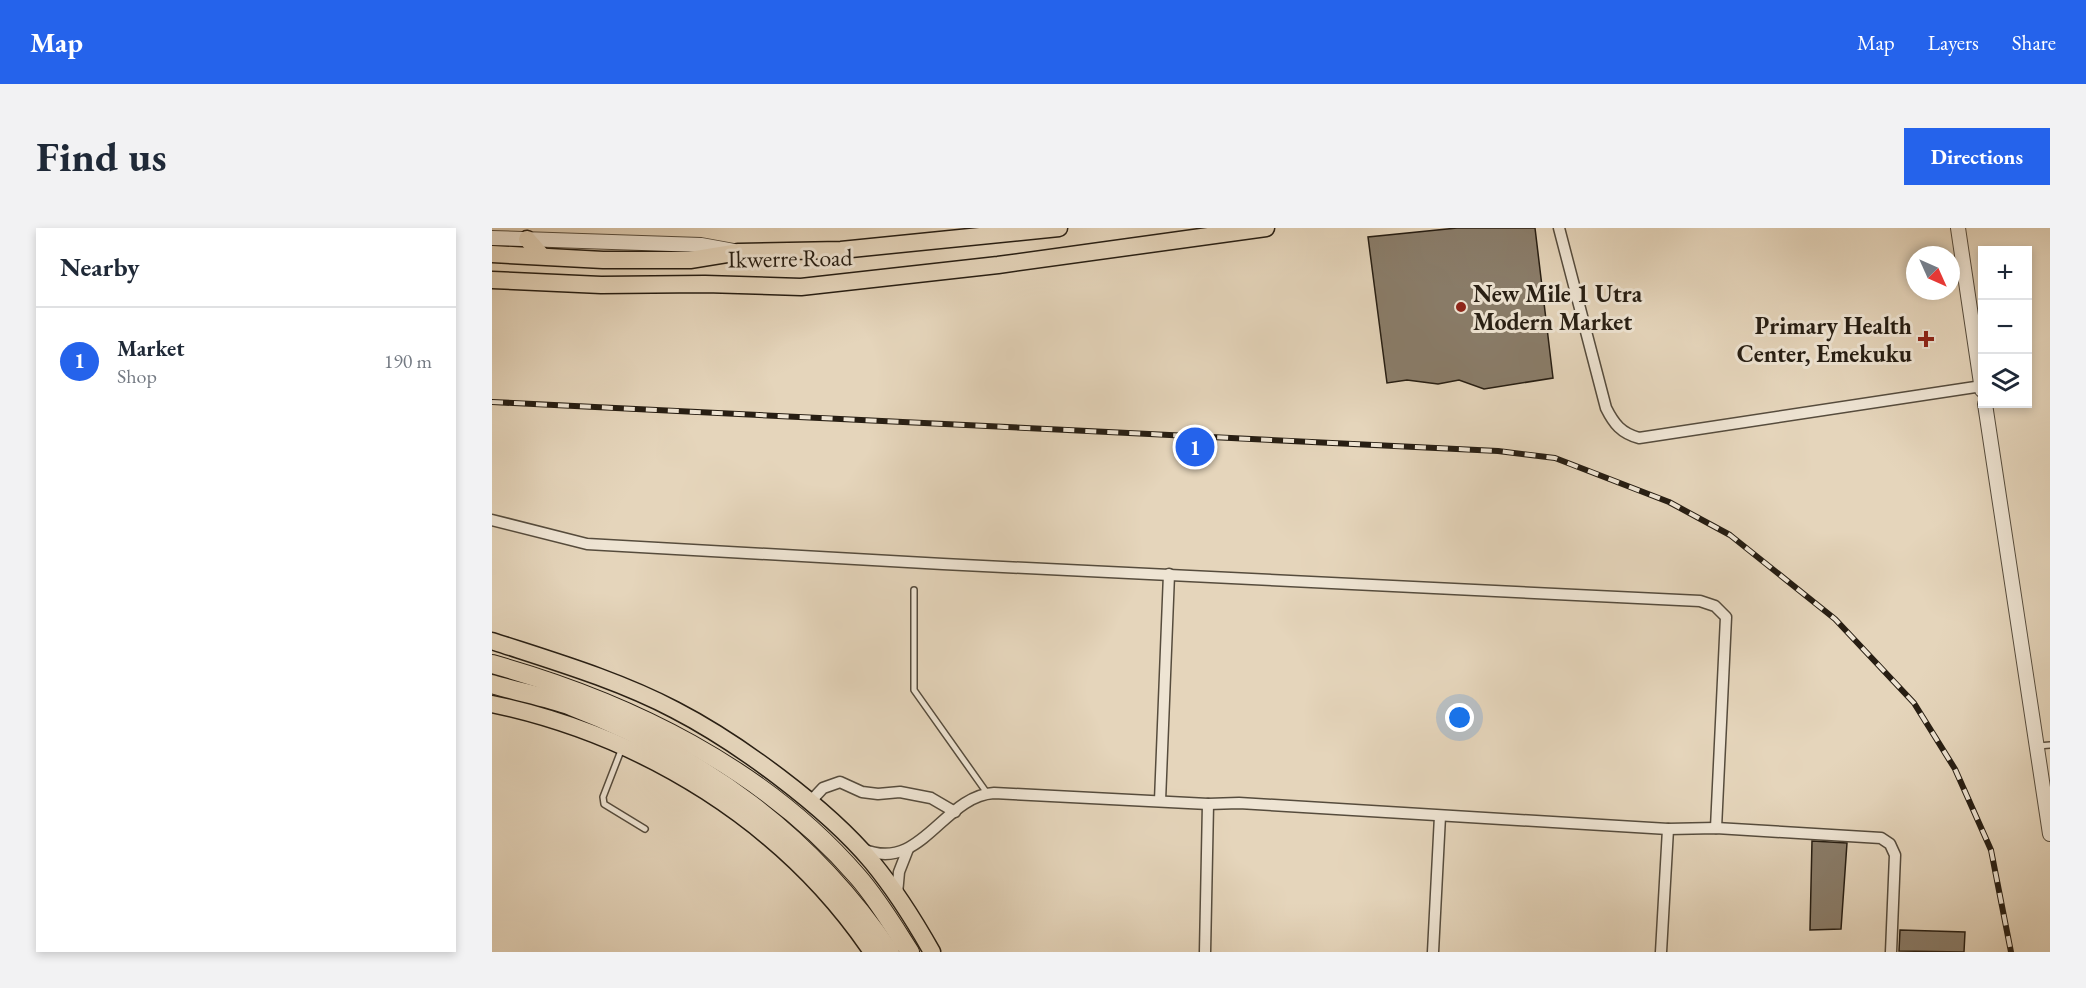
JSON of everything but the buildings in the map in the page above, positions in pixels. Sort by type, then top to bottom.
[{"type":"highway","points":[[492,664],[548,680],[636,715],[684,739],[735,771],[780,804],[839,857],[859,878],[910,952]]},
{"type":"highway","points":[[492,684],[569,705],[662,746],[732,788],[808,852],[845,891],[891,952]]},
{"type":"main road","name":"Ikwerre Road","points":[[739,252],[841,250],[1059,228]]},
{"type":"main road","name":"Ikwerre Road","points":[[492,280],[601,285],[705,284],[801,287],[998,265],[1236,230],[1266,228]]},
{"type":"main road","points":[[527,239],[542,256]]},
{"type":"main road","points":[[492,254],[603,260],[690,260],[739,252]]},
{"type":"main road","points":[[601,285],[603,260]]},
{"type":"main road","points":[[492,641],[558,662],[674,709],[724,739],[809,803],[859,848],[897,894],[932,952]]},
{"type":"main road","points":[[492,704],[562,723],[623,747],[728,805],[754,824],[820,886],[851,921],[872,952]]},
{"type":"street","points":[[1559,228],[1606,408],[1615,425],[1627,434],[1639,438],[1978,389]]},
{"type":"street","points":[[1958,228],[1978,361]]},
{"type":"street","name":"Ikwerre Road","points":[[492,238],[702,245],[739,252]]},
{"type":"street","points":[[1985,408],[2043,746],[2050,834]]},
{"type":"street","points":[[492,520],[587,544],[1700,601],[1715,606],[1726,617],[1716,828]]},
{"type":"street","points":[[1160,801],[1169,574]]},
{"type":"street","points":[[809,803],[823,788],[840,782],[862,792],[878,794],[900,792],[931,798],[955,812]]},
{"type":"street","points":[[859,848],[874,854],[889,855],[908,849],[973,797],[987,793],[1208,804],[1239,803],[1668,830],[1716,828],[1881,838],[1890,844],[1895,855],[1891,952]]},
{"type":"street","points":[[1205,952],[1208,804]]},
{"type":"street","points":[[1432,952],[1440,816]]},
{"type":"street","points":[[1661,952],[1668,830]]},
{"type":"street","points":[[897,894],[899,873],[908,849]]},
{"type":"lane","points":[[914,590],[914,690],[987,793]]},
{"type":"lane","points":[[623,747],[603,797],[604,804],[645,829]]},
{"type":"railway","points":[[492,402],[1498,451],[1555,458],[1669,502],[1730,535],[1835,619],[1914,703],[1955,769],[1991,850],[2011,952]]},
{"type":"place","name":"New Mile 1 Utra Modern Market","points":[[1461,307]]},
{"type":"place","name":"Primary Health Center, Emekuku","points":[[1926,339]]},
{"type":"place","name":"Market","points":[[1195,447]]}]
